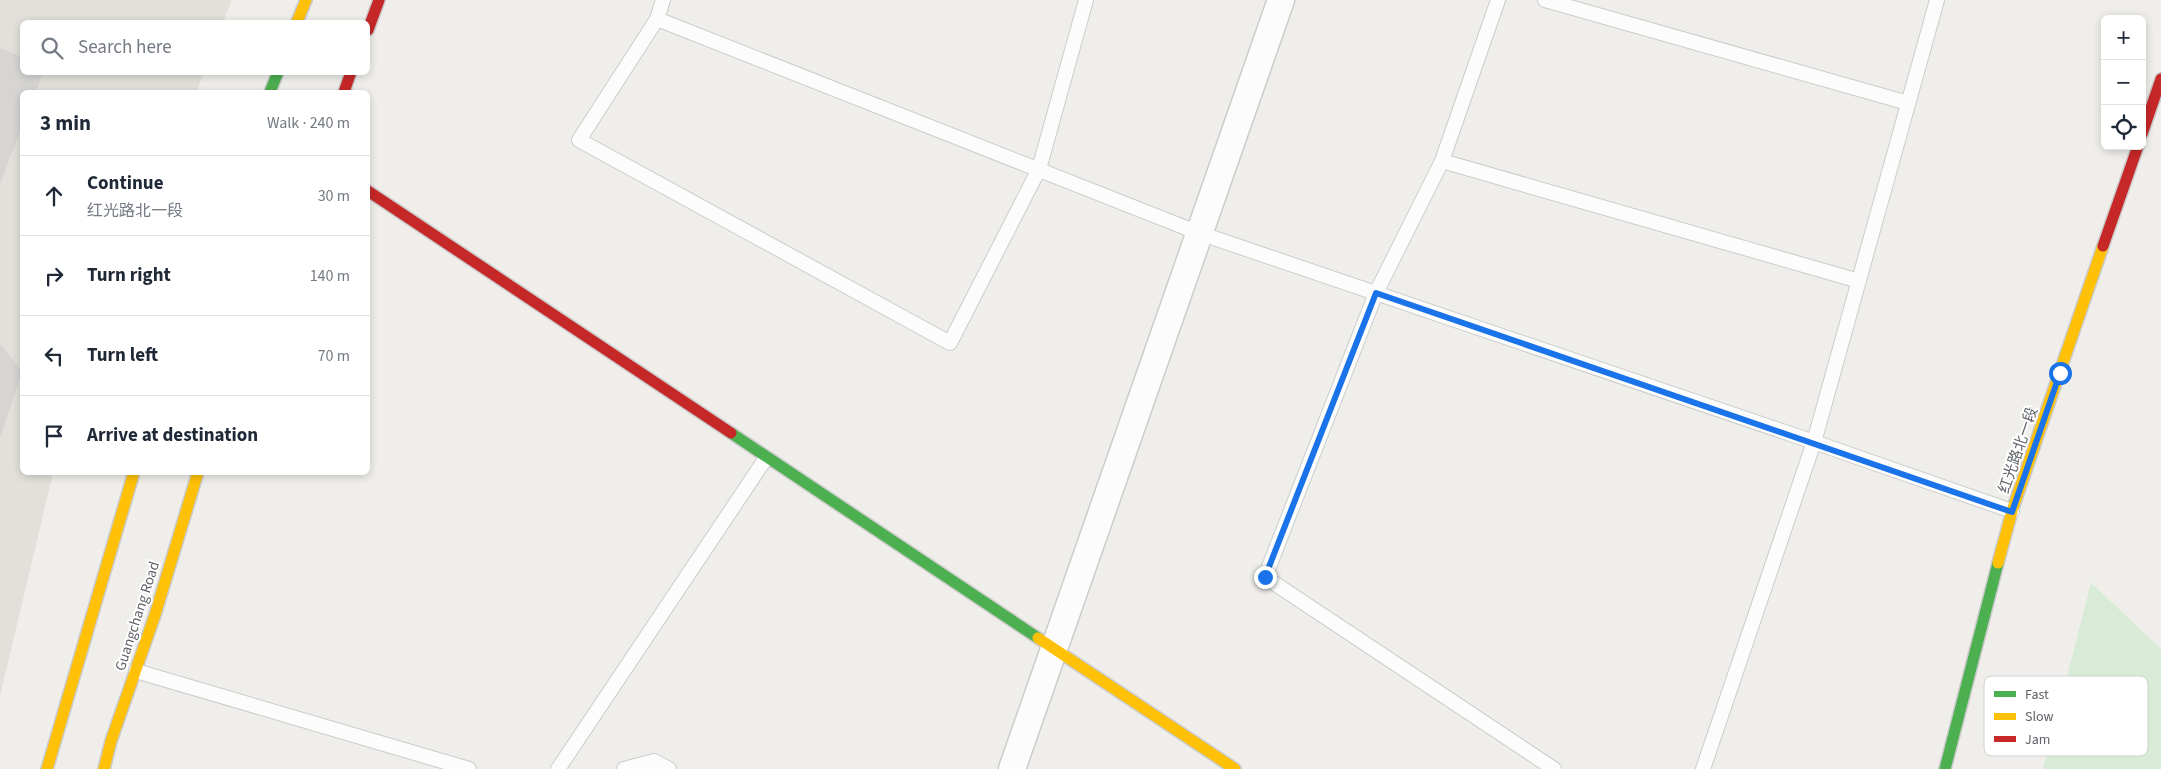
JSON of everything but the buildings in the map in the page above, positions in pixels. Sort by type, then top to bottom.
[{"type":"street","points":[[298,20],[306,0]]},
{"type":"street","points":[[370,25],[379,0]]},
{"type":"street","points":[[1012,769],[1055,650],[1198,232],[1281,0]]},
{"type":"street","points":[[271,90],[277,75]]},
{"type":"street","points":[[345,90],[350,75]]},
{"type":"street","points":[[2146,122],[2161,79]]},
{"type":"street","name":"红光路北一段","points":[[1945,769],[2012,512],[2137,150]]},
{"type":"street","points":[[370,193],[1235,769]]},
{"type":"street","points":[[47,769],[133,475]]},
{"type":"street","name":"Guangchang Road","points":[[104,769],[111,741],[136,671],[197,475]]},
{"type":"lane","points":[[663,0],[657,18],[579,140],[950,343],[1039,170],[1086,0]]},
{"type":"lane","points":[[1498,0],[1442,161],[1376,293],[1265,577],[1554,769]]},
{"type":"lane","points":[[1545,0],[1908,103]]},
{"type":"lane","points":[[1703,769],[1814,442],[1937,0]]},
{"type":"lane","points":[[657,18],[1198,232],[1814,442],[2012,512]]},
{"type":"lane","points":[[1442,161],[1859,281]]},
{"type":"lane","points":[[558,769],[766,458]]},
{"type":"lane","points":[[136,671],[469,769]]},
{"type":"lane","points":[[1206,769],[1211,754]]},
{"type":"lane","points":[[624,769],[654,761],[669,769]]},
{"type":"shaded area","points":[[0,0],[232,0],[224,20],[20,20],[20,75],[203,75],[197,90],[20,90],[20,475],[53,475],[0,696]]},
{"type":"green space","points":[[2091,583],[2161,649],[2161,769],[2043,769],[2046,756],[2148,756],[2148,676],[2067,676]]},
{"type":"traffic: fast","points":[[271,90],[277,75]]},
{"type":"traffic: fast","points":[[731,433],[1038,638]]},
{"type":"traffic: fast","points":[[1945,769],[1998,563]]},
{"type":"traffic: slow","points":[[298,20],[306,0]]},
{"type":"traffic: slow","points":[[1998,563],[2012,511],[2103,246]]},
{"type":"traffic: slow","points":[[47,769],[133,475]]},
{"type":"traffic: slow","points":[[104,769],[111,741],[155,615],[197,475]]},
{"type":"traffic: slow","points":[[1038,638],[1235,769]]},
{"type":"traffic: jam","points":[[370,25],[379,0]]},
{"type":"traffic: jam","points":[[345,90],[350,75]]},
{"type":"traffic: jam","points":[[2146,122],[2161,79]]},
{"type":"traffic: jam","points":[[2103,246],[2137,150]]},
{"type":"traffic: jam","points":[[370,192],[731,433]]},
{"type":"route","points":[[1265,577],[1376,293],[1814,442],[2012,512],[2060,373]]}]
